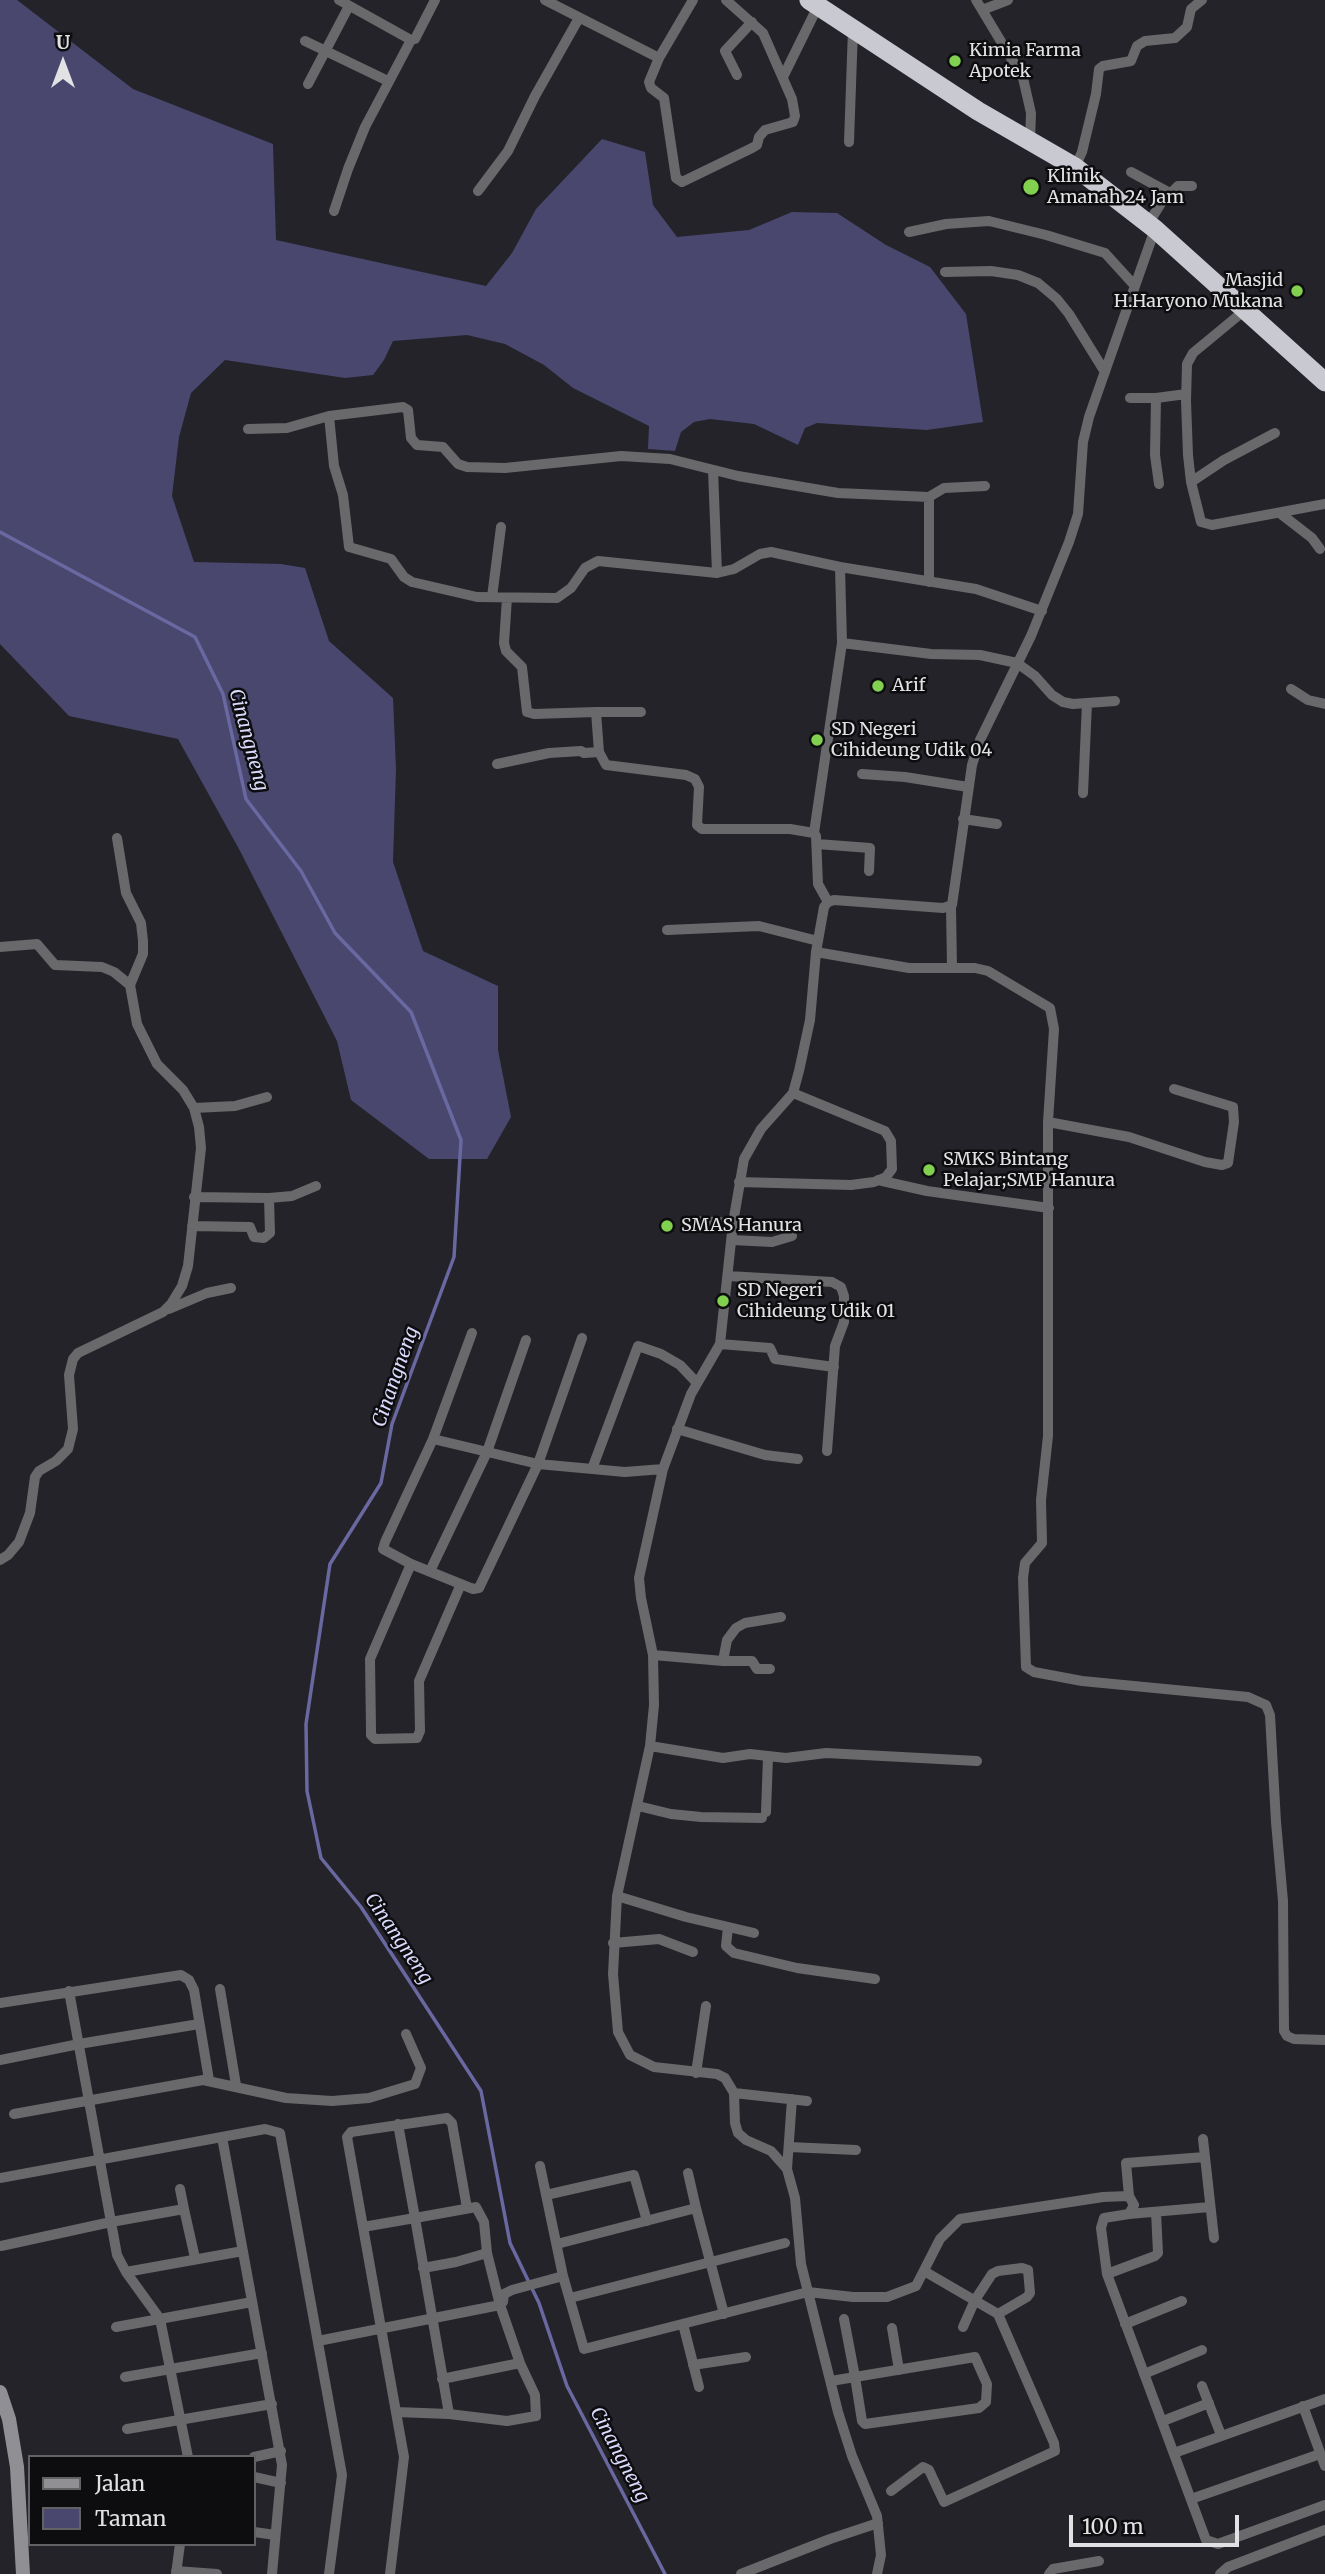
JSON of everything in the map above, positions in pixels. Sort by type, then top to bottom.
[{"type":"highway","points":[[813,3],[978,111],[1075,167],[1152,227],[1325,382]]},
{"type":"street","points":[[334,211],[365,127],[388,80],[411,40],[415,39],[435,0]]},
{"type":"street","points":[[545,0],[659,58]]},
{"type":"street","points":[[693,0],[659,58],[649,82],[651,88],[664,98],[676,178],[682,182],[757,145],[759,136],[765,130],[793,122],[796,109],[768,41],[752,22],[726,0]]},
{"type":"street","points":[[1008,0],[979,5],[1023,78],[1031,113],[1030,141]]},
{"type":"street","points":[[1075,167],[1082,152],[1099,69],[1131,61],[1137,46],[1145,41],[1175,38],[1187,27],[1189,5],[1202,0]]},
{"type":"street","points":[[308,84],[344,3],[411,40]]},
{"type":"street","points":[[783,77],[813,3]]},
{"type":"street","points":[[478,191],[508,151],[579,18]]},
{"type":"street","points":[[737,75],[725,51],[752,22]]},
{"type":"street","points":[[849,142],[853,29]]},
{"type":"street","points":[[305,41],[388,80]]},
{"type":"street","points":[[1131,172],[1171,193],[1178,186],[1192,187]]},
{"type":"street","points":[[951,968],[951,907],[968,787],[980,740],[1042,611],[1078,514],[1083,442],[1088,417],[1135,286],[1152,227],[1168,192]]},
{"type":"street","points":[[909,232],[946,224],[989,221],[1105,253],[1135,286]]},
{"type":"street","points":[[945,272],[991,271],[1018,275],[1038,283],[1058,299],[1105,372]]},
{"type":"street","points":[[1245,310],[1190,357],[1185,377],[1191,482],[1201,522],[1205,524],[1281,514],[1325,505]]},
{"type":"street","points":[[1130,398],[1186,394]]},
{"type":"street","points":[[1156,398],[1155,455],[1159,484]]},
{"type":"street","points":[[248,429],[287,428],[329,416],[404,407],[408,410],[411,438],[416,445],[443,447],[458,464],[467,467],[505,468],[621,456],[670,459],[713,470],[838,493],[929,497],[944,488],[985,486]]},
{"type":"street","points":[[329,416],[334,466],[343,495],[349,547],[391,559],[404,577],[412,582],[457,594],[557,598],[571,588],[585,568],[598,561],[716,573],[734,569],[760,554],[771,552],[840,567],[976,589],[1042,611]]},
{"type":"street","points":[[1191,482],[1224,460],[1275,433]]},
{"type":"street","points":[[713,470],[716,573]]},
{"type":"street","points":[[929,497],[929,582]]},
{"type":"street","points":[[1281,514],[1312,538],[1320,550]]},
{"type":"street","points":[[492,597],[501,527]]},
{"type":"street","points":[[828,902],[818,884],[816,839],[842,643],[840,567]]},
{"type":"street","points":[[507,598],[504,643],[506,650],[522,667],[527,712],[641,712]]},
{"type":"street","points":[[842,643],[931,654],[980,655],[1017,663],[1035,676],[1052,695],[1073,704],[1115,701]]},
{"type":"street","points":[[1291,689],[1308,700],[1325,704]]},
{"type":"street","points":[[1083,793],[1087,704]]},
{"type":"street","points":[[596,712],[599,752],[606,765],[686,775],[695,779],[699,786],[697,825],[702,829],[790,829],[816,839],[870,848],[869,872]]},
{"type":"street","points":[[497,764],[549,753],[599,752]]},
{"type":"street","points":[[862,774],[905,777],[968,787]]},
{"type":"street","points":[[963,819],[997,824]]},
{"type":"street","points":[[117,838],[126,893],[141,923],[143,940],[143,954],[130,985],[137,1024],[157,1064],[183,1090],[194,1108],[201,1148],[188,1266],[182,1286],[163,1312]]},
{"type":"street","points":[[828,902],[951,907]]},
{"type":"street","points":[[787,2169],[771,2151],[746,2140],[738,2133],[734,2093],[721,2075],[654,2067],[629,2054],[623,2045],[614,2012],[613,1943],[617,1896],[650,1746],[654,1705],[653,1656],[639,1578],[663,1469],[697,1383],[720,1343],[739,1182],[749,1147],[793,1093],[810,1020],[821,916],[828,902]]},
{"type":"street","points":[[667,930],[759,926],[817,947],[909,968],[988,971],[1050,1008],[1054,1029],[1048,1122],[1048,1436],[1041,1500],[1043,1537],[1025,1563],[1026,1667],[1034,1672],[1082,1681],[1248,1697],[1266,1705],[1270,1715],[1283,1901],[1284,2031],[1294,2039],[1325,2040]]},
{"type":"street","points":[[0,947],[37,944],[55,965],[102,967],[114,972],[130,985]]},
{"type":"street","points":[[1048,1122],[1129,1137],[1205,1162],[1222,1165],[1227,1163],[1234,1122],[1233,1107],[1174,1089]]},
{"type":"street","points":[[739,1182],[839,1185],[878,1180],[886,1177],[892,1169],[891,1141],[885,1131],[793,1093]]},
{"type":"street","points":[[194,1108],[235,1106],[267,1097]]},
{"type":"street","points":[[878,1180],[927,1191],[1049,1208]]},
{"type":"street","points":[[194,1197],[292,1196],[316,1186]]},
{"type":"street","points":[[192,1226],[250,1227],[254,1237],[264,1238],[270,1233],[269,1198]]},
{"type":"street","points":[[695,1221],[733,1223]]},
{"type":"street","points":[[732,1240],[772,1242],[792,1236]]},
{"type":"street","points":[[728,1276],[837,1283],[844,1292],[844,1322],[835,1346],[827,1451]]},
{"type":"street","points":[[0,1560],[19,1542],[30,1513],[35,1477],[68,1449],[73,1429],[69,1375],[73,1359],[78,1353],[207,1293],[231,1288]]},
{"type":"street","points":[[472,1333],[433,1439],[383,1549],[411,1564],[473,1589],[480,1588],[538,1464],[582,1338]]},
{"type":"street","points":[[430,1571],[486,1452],[526,1340]]},
{"type":"street","points":[[720,1343],[770,1348],[775,1359],[834,1367]]},
{"type":"street","points":[[592,1469],[639,1346],[680,1365],[697,1383]]},
{"type":"street","points":[[677,1429],[765,1455],[798,1459]]},
{"type":"street","points":[[433,1439],[538,1464],[625,1472],[663,1469]]},
{"type":"street","points":[[411,1564],[370,1659],[370,1729],[375,1739],[417,1738],[420,1731],[419,1681],[461,1584]]},
{"type":"street","points":[[723,1661],[727,1640],[736,1628],[745,1623],[781,1617]]},
{"type":"street","points":[[653,1656],[751,1661],[757,1669],[770,1670]]},
{"type":"street","points":[[650,1746],[723,1758],[750,1754],[786,1758],[826,1754],[977,1761]]},
{"type":"street","points":[[638,1806],[671,1814],[701,1817],[764,1815],[768,1757]]},
{"type":"street","points":[[617,1896],[754,1934]]},
{"type":"street","points":[[728,1927],[726,1946],[734,1953],[797,1968],[875,1979]]},
{"type":"street","points":[[613,1943],[659,1939],[693,1952]]},
{"type":"street","points":[[0,2003],[181,1975],[189,1980],[194,1990],[209,2080]]},
{"type":"street","points":[[220,1989],[236,2085]]},
{"type":"street","points":[[69,1991],[117,2255],[160,2319],[188,2455]]},
{"type":"street","points":[[696,2073],[706,2006]]},
{"type":"street","points":[[0,2060],[199,2024]]},
{"type":"street","points":[[14,2114],[209,2080],[286,2098],[332,2101],[369,2098],[415,2084],[421,2068],[405,2034]]},
{"type":"street","points":[[734,2093],[807,2101]]},
{"type":"street","points":[[793,2099],[787,2169],[795,2198],[800,2253],[852,2456],[878,2523],[881,2555],[877,2574]]},
{"type":"street","points":[[390,2574],[404,2470],[347,2137],[351,2132],[447,2118],[452,2123],[467,2208]]},
{"type":"street","points":[[398,2124],[449,2414]]},
{"type":"street","points":[[0,2178],[265,2129],[280,2133],[342,2475],[329,2574]]},
{"type":"street","points":[[222,2137],[281,2451],[281,2483],[272,2574]]},
{"type":"street","points":[[1203,2139],[1214,2238]]},
{"type":"street","points":[[789,2147],[856,2150]]},
{"type":"street","points":[[1129,2214],[1134,2205],[1129,2196],[1126,2163],[1205,2157]]},
{"type":"street","points":[[540,2166],[563,2276],[584,2349],[808,2292],[853,2297],[887,2297],[916,2286],[940,2239],[960,2219],[1103,2197],[1129,2196]]},
{"type":"street","points":[[688,2173],[724,2314]]},
{"type":"street","points":[[546,2195],[634,2175],[647,2221]]},
{"type":"street","points":[[180,2189],[195,2259]]},
{"type":"street","points":[[362,2227],[477,2207],[484,2222],[487,2253],[500,2305],[520,2363],[535,2395],[536,2416],[507,2421],[449,2414],[396,2412]]},
{"type":"street","points":[[1210,2207],[1104,2218],[1101,2228],[1107,2274],[1206,2540],[1218,2544],[1325,2505]]},
{"type":"street","points":[[556,2244],[696,2208]]},
{"type":"street","points":[[1,2246],[184,2209]]},
{"type":"street","points":[[1107,2274],[1155,2256],[1159,2248],[1156,2212]]},
{"type":"street","points":[[570,2298],[785,2243]]},
{"type":"street","points":[[126,2272],[243,2251]]},
{"type":"street","points":[[423,2268],[487,2253]]},
{"type":"street","points":[[962,2327],[992,2274],[1022,2268],[1027,2270],[1030,2292],[1027,2297],[998,2314]]},
{"type":"street","points":[[891,2491],[918,2468],[923,2467],[929,2470],[947,2507],[1055,2451],[1054,2443],[998,2314],[924,2271]]},
{"type":"street","points":[[318,2341],[500,2305],[504,2294],[512,2290],[563,2276]]},
{"type":"street","points":[[1125,2324],[1182,2301]]},
{"type":"street","points":[[116,2327],[253,2302]]},
{"type":"street","points":[[831,2381],[855,2377],[899,2370],[975,2357],[987,2384],[986,2402],[979,2408],[865,2424],[862,2421],[855,2377],[844,2319]]},
{"type":"street","points":[[683,2324],[699,2387]]},
{"type":"street","points":[[892,2329],[899,2370]]},
{"type":"street","points":[[1144,2374],[1202,2350]]},
{"type":"street","points":[[125,2377],[262,2353]]},
{"type":"street","points":[[693,2365],[746,2357]]},
{"type":"street","points":[[442,2379],[520,2363]]},
{"type":"street","points":[[1202,2386],[1221,2435]]},
{"type":"street","points":[[0,2392],[9,2419],[17,2467],[23,2574]]},
{"type":"street","points":[[1174,2453],[1325,2399]]},
{"type":"street","points":[[1163,2421],[1209,2403]]},
{"type":"street","points":[[127,2429],[272,2404]]},
{"type":"street","points":[[1191,2499],[1323,2460],[1303,2406]]},
{"type":"street","points":[[256,2457],[281,2451]]},
{"type":"street","points":[[256,2477],[281,2483]]},
{"type":"street","points":[[741,2574],[878,2523]]},
{"type":"street","points":[[1220,2574],[1228,2567],[1325,2530]]},
{"type":"street","points":[[256,2532],[275,2535]]},
{"type":"street","points":[[180,2546],[176,2573],[217,2574]]},
{"type":"street","points":[[1049,2574],[1053,2569],[1099,2561]]},
{"type":"green space","points":[[0,0],[17,0],[133,89],[273,144],[276,240],[486,286],[512,253],[536,209],[602,139],[645,152],[653,205],[677,237],[749,230],[792,212],[837,213],[886,245],[930,267],[966,314],[983,422],[927,430],[817,423],[805,428],[798,445],[754,424],[710,419],[694,422],[681,432],[675,451],[648,449],[649,426],[573,388],[544,365],[505,344],[467,335],[393,341],[373,375],[345,378],[225,360],[191,393],[179,437],[172,496],[194,562],[281,564],[305,568],[329,641],[393,698],[396,769],[393,862],[423,951],[498,986],[498,1050],[511,1117],[487,1159],[429,1159],[351,1100],[337,1041],[239,849],[178,739],[69,716],[0,644]]},
{"type":"waterway","name":"Cinangneng","points":[[0,532],[195,637],[223,694],[246,799],[301,871],[335,933],[411,1012],[461,1140],[454,1257],[392,1424],[381,1483],[330,1564],[306,1724],[307,1791],[321,1858],[361,1907],[481,2091],[510,2243],[539,2303],[567,2386],[665,2574]]},
{"type":"place","name":"Kimia Farma Apotek","points":[[955,61]]},
{"type":"place","name":"Klinik Amanah 24 Jam","points":[[1031,187]]},
{"type":"place","name":"Masjid H.Haryono Mukana","points":[[1297,291]]},
{"type":"place","name":"Arif","points":[[878,686]]},
{"type":"place","name":"SD Negeri Cihideung Udik 04","points":[[817,740]]},
{"type":"place","name":"SMKS Bintang Pelajar;SMP Hanura","points":[[929,1170]]},
{"type":"place","name":"SMAS Hanura","points":[[667,1226]]},
{"type":"place","name":"SD Negeri Cihideung Udik 01","points":[[723,1301]]}]
